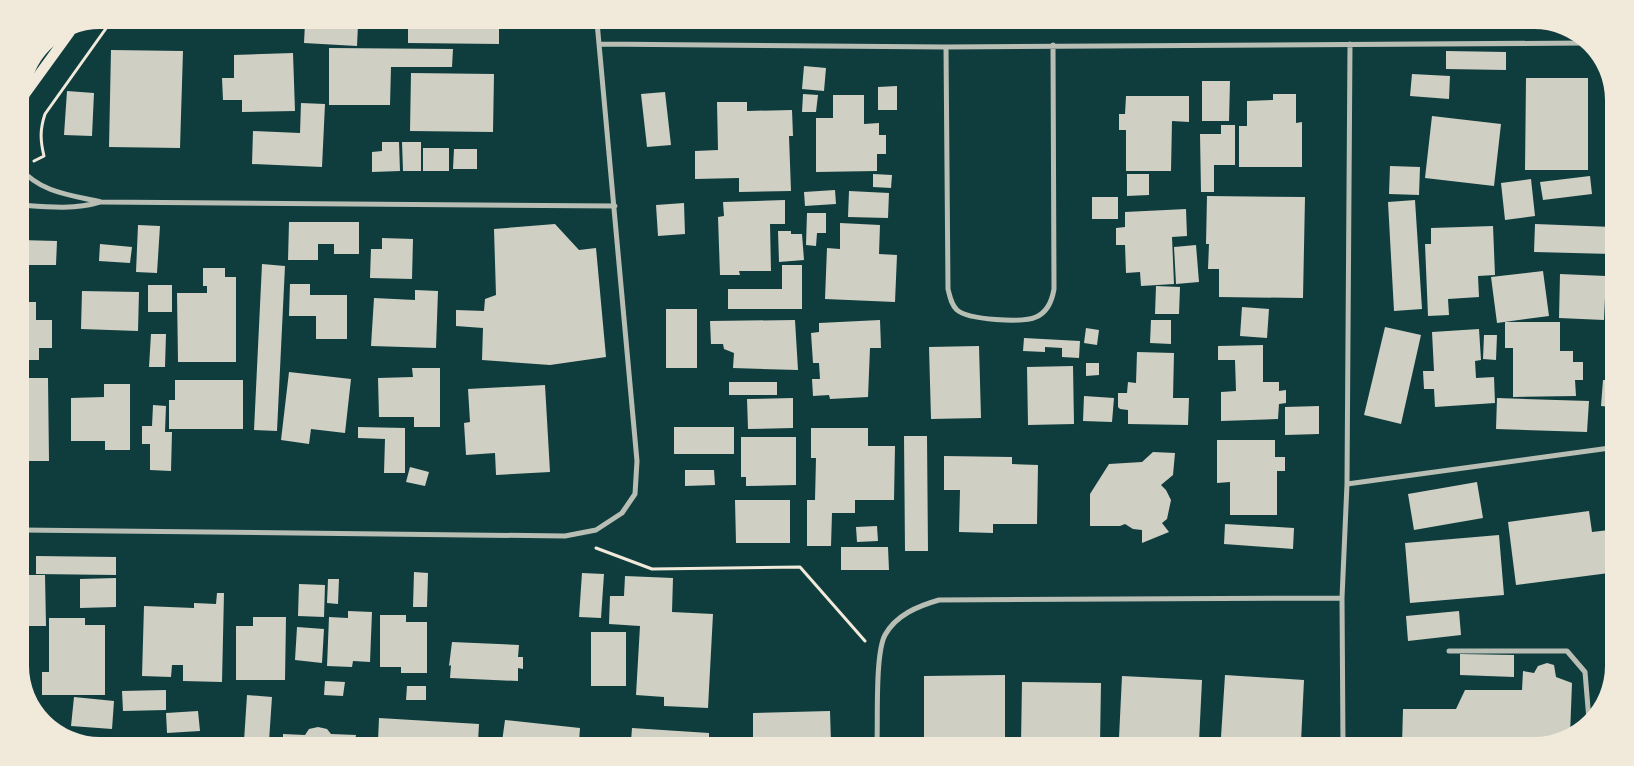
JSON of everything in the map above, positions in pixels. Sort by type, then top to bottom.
[{"type":"main road","points":[[30,88],[66,37]]},
{"type":"street","points":[[29,530],[565,536],[596,530],[622,513],[635,494],[637,461],[598,29]]},
{"type":"street","points":[[599,44],[946,46],[1578,43]]},
{"type":"street","points":[[1343,737],[1342,598],[1347,484],[1350,44]]},
{"type":"street","points":[[946,46],[948,289],[950,300],[956,309],[965,315],[976,318],[1027,320],[1038,317],[1047,309],[1052,300],[1054,289],[1053,45]]},
{"type":"street","points":[[29,178],[43,188],[101,202],[615,206]]},
{"type":"street","points":[[29,205],[75,207],[101,202]]},
{"type":"street","points":[[1347,484],[1605,449]]},
{"type":"street","points":[[877,737],[880,657],[885,636],[900,617],[923,605],[939,600],[1342,598]]},
{"type":"street","points":[[1449,651],[1567,651],[1586,672],[1589,712]]},
{"type":"path","points":[[29,164],[44,156],[40,140],[45,114],[106,29]]},
{"type":"path","points":[[565,536],[652,569],[800,567],[880,657]]},
{"type":"building","points":[[305,29],[358,29],[357,46],[304,43]]},
{"type":"building","points":[[408,29],[499,29],[499,44],[408,43]]},
{"type":"building","points":[[329,48],[453,49],[452,67],[391,67],[390,105],[329,105]]},
{"type":"building","points":[[111,50],[183,51],[180,148],[109,147]]},
{"type":"building","points":[[1446,51],[1506,52],[1506,70],[1446,69]]},
{"type":"building","points":[[293,53],[295,111],[242,112],[242,100],[223,100],[222,78],[234,78],[234,55]]},
{"type":"building","points":[[804,66],[826,68],[824,91],[802,89]]},
{"type":"building","points":[[411,73],[494,74],[493,132],[410,131]]},
{"type":"building","points":[[1412,74],[1450,76],[1449,99],[1410,96]]},
{"type":"building","points":[[1526,78],[1588,78],[1588,170],[1525,170]]},
{"type":"building","points":[[1202,81],[1230,81],[1229,121],[1202,121]]},
{"type":"building","points":[[897,86],[897,110],[878,110],[878,87]]},
{"type":"building","points":[[67,91],[94,93],[92,136],[64,135]]},
{"type":"building","points":[[665,92],[671,145],[647,147],[641,94]]},
{"type":"building","points":[[803,94],[818,95],[816,112],[802,112]]},
{"type":"building","points":[[1273,94],[1296,94],[1296,123],[1302,122],[1302,167],[1239,167],[1239,126],[1247,126],[1247,101],[1273,100]]},
{"type":"building","points":[[833,95],[864,95],[864,124],[879,123],[879,135],[886,135],[886,154],[877,154],[877,171],[816,172],[816,118],[833,118]]},
{"type":"building","points":[[1126,96],[1189,96],[1189,122],[1172,121],[1171,171],[1126,171],[1126,130],[1119,130],[1119,114],[1125,114]]},
{"type":"building","points":[[717,102],[747,102],[747,111],[792,110],[793,136],[789,136],[791,191],[739,192],[739,178],[695,179],[695,151],[718,150]]},
{"type":"building","points":[[301,103],[325,104],[322,167],[252,164],[253,131],[300,133]]},
{"type":"building","points":[[1432,116],[1501,124],[1494,186],[1425,178]]},
{"type":"building","points":[[1221,125],[1235,125],[1235,165],[1214,165],[1214,192],[1201,192],[1200,134],[1221,134]]},
{"type":"building","points":[[382,142],[399,142],[400,171],[372,172],[372,152],[382,151]]},
{"type":"building","points":[[402,142],[421,142],[421,171],[403,171]]},
{"type":"building","points":[[423,148],[449,148],[449,171],[423,171]]},
{"type":"building","points":[[454,149],[477,149],[477,169],[453,169]]},
{"type":"building","points":[[1390,166],[1420,167],[1419,195],[1389,194]]},
{"type":"building","points":[[873,174],[892,175],[891,188],[873,187]]},
{"type":"building","points":[[1127,174],[1149,174],[1149,195],[1127,196]]},
{"type":"building","points":[[1590,176],[1592,194],[1543,200],[1540,182]]},
{"type":"building","points":[[1531,179],[1535,216],[1505,220],[1501,183]]},
{"type":"building","points":[[835,190],[836,204],[805,206],[804,192]]},
{"type":"building","points":[[849,191],[889,193],[888,218],[848,217]]},
{"type":"building","points":[[1207,196],[1305,197],[1303,298],[1219,297],[1219,269],[1208,269],[1209,244],[1206,244]]},
{"type":"building","points":[[1092,197],[1118,197],[1118,219],[1092,219]]},
{"type":"building","points":[[785,200],[785,224],[770,224],[771,271],[739,271],[740,275],[720,275],[718,217],[724,216],[723,202]]},
{"type":"building","points":[[1415,200],[1422,309],[1394,311],[1388,202]]},
{"type":"building","points":[[684,203],[685,234],[658,236],[656,205]]},
{"type":"building","points":[[1186,209],[1187,236],[1172,237],[1174,284],[1141,286],[1140,272],[1126,273],[1125,245],[1116,245],[1116,228],[1125,227],[1125,212]]},
{"type":"building","points":[[807,213],[826,213],[826,233],[817,233],[816,246],[806,245]]},
{"type":"building","points":[[289,222],[359,222],[359,254],[334,254],[334,244],[318,244],[318,260],[288,260]]},
{"type":"building","points":[[840,223],[880,225],[879,254],[897,255],[895,302],[825,299],[827,248],[840,249]]},
{"type":"building","points":[[555,224],[579,250],[596,248],[606,357],[550,365],[482,360],[483,328],[456,326],[456,310],[484,311],[485,299],[496,295],[494,229]]},
{"type":"building","points":[[1535,224],[1605,227],[1605,254],[1534,252]]},
{"type":"building","points":[[138,225],[160,226],[157,273],[136,272]]},
{"type":"building","points":[[1493,226],[1495,275],[1478,276],[1479,297],[1448,299],[1449,315],[1428,316],[1425,244],[1431,244],[1431,228]]},
{"type":"building","points":[[778,231],[791,231],[791,234],[802,234],[804,260],[779,262]]},
{"type":"building","points":[[382,238],[413,239],[412,279],[370,278],[371,249],[382,249]]},
{"type":"building","points":[[29,240],[57,241],[56,265],[29,265]]},
{"type":"building","points":[[100,244],[132,247],[130,263],[99,261]]},
{"type":"building","points":[[1196,245],[1199,282],[1176,284],[1174,247]]},
{"type":"building","points":[[262,264],[285,266],[277,431],[254,430]]},
{"type":"building","points":[[782,265],[802,265],[802,309],[728,309],[728,289],[782,289]]},
{"type":"building","points":[[203,268],[225,268],[225,277],[236,277],[236,362],[178,362],[177,293],[207,293],[207,286],[203,286]]},
{"type":"building","points":[[1543,271],[1549,316],[1497,323],[1491,277]]},
{"type":"building","points":[[1560,274],[1605,276],[1604,320],[1559,318]]},
{"type":"building","points":[[290,284],[310,284],[310,295],[347,295],[347,339],[316,339],[316,316],[289,316]]},
{"type":"building","points":[[148,285],[172,285],[172,312],[148,312]]},
{"type":"building","points":[[1156,286],[1180,287],[1179,314],[1155,314]]},
{"type":"building","points":[[415,290],[438,291],[436,348],[371,346],[374,298],[415,300]]},
{"type":"building","points":[[82,291],[139,292],[138,331],[81,329]]},
{"type":"building","points":[[29,302],[36,302],[36,320],[52,320],[52,348],[39,348],[39,360],[29,360]]},
{"type":"building","points":[[1242,307],[1269,309],[1267,338],[1240,336]]},
{"type":"building","points":[[666,309],[697,309],[697,368],[666,368]]},
{"type":"building","points":[[795,320],[798,370],[733,368],[734,353],[724,349],[723,344],[711,344],[710,321]]},
{"type":"building","points":[[880,320],[881,348],[870,348],[868,397],[830,399],[829,395],[813,396],[812,379],[820,379],[819,363],[813,363],[811,333],[819,332],[819,323]]},
{"type":"building","points":[[1151,320],[1171,320],[1171,344],[1150,343]]},
{"type":"building","points":[[1505,322],[1560,322],[1560,351],[1573,351],[1573,362],[1583,362],[1583,380],[1575,380],[1576,396],[1513,397],[1513,348],[1505,348]]},
{"type":"building","points":[[1385,327],[1421,335],[1401,424],[1364,415]]},
{"type":"building","points":[[1086,328],[1099,330],[1097,345],[1084,343]]},
{"type":"building","points":[[1479,329],[1481,360],[1475,361],[1476,378],[1494,377],[1495,403],[1435,407],[1434,389],[1424,389],[1423,371],[1434,371],[1432,332]]},
{"type":"building","points":[[151,334],[166,334],[165,367],[149,367]]},
{"type":"building","points":[[1484,335],[1497,335],[1496,360],[1483,359]]},
{"type":"building","points":[[1024,338],[1080,341],[1079,358],[1062,357],[1062,348],[1045,347],[1045,352],[1023,351]]},
{"type":"building","points":[[1263,345],[1263,382],[1279,382],[1279,391],[1286,390],[1286,403],[1279,404],[1278,419],[1221,421],[1221,392],[1236,391],[1235,360],[1218,360],[1218,346]]},
{"type":"building","points":[[979,346],[981,418],[931,419],[929,347]]},
{"type":"building","points":[[1137,352],[1174,353],[1173,398],[1189,398],[1188,425],[1128,424],[1128,410],[1118,407],[1118,393],[1127,393],[1128,382],[1136,383]]},
{"type":"building","points":[[1086,363],[1099,363],[1099,375],[1086,376]]},
{"type":"building","points":[[1073,366],[1074,424],[1028,425],[1027,367]]},
{"type":"building","points":[[412,368],[440,368],[440,427],[414,427],[414,417],[379,417],[378,378],[413,377]]},
{"type":"building","points":[[289,372],[351,379],[345,433],[311,429],[309,444],[281,440]]},
{"type":"building","points":[[29,378],[48,378],[49,461],[29,461]]},
{"type":"building","points":[[175,380],[243,380],[243,429],[169,429],[169,400],[175,400]]},
{"type":"building","points":[[1603,380],[1605,380],[1605,406],[1601,406]]},
{"type":"building","points":[[729,382],[777,382],[777,395],[729,395]]},
{"type":"building","points":[[104,384],[130,384],[130,450],[105,450],[105,441],[71,441],[71,398],[104,397]]},
{"type":"building","points":[[545,385],[550,472],[496,475],[495,453],[466,455],[464,423],[470,422],[468,389]]},
{"type":"building","points":[[1084,396],[1114,398],[1112,422],[1083,421]]},
{"type":"building","points":[[793,398],[793,428],[748,429],[747,399]]},
{"type":"building","points":[[1497,398],[1589,401],[1587,432],[1496,429]]},
{"type":"building","points":[[153,405],[166,406],[165,432],[172,432],[171,471],[150,470],[150,444],[142,444],[142,426],[152,426]]},
{"type":"building","points":[[1319,406],[1319,434],[1285,435],[1285,407]]},
{"type":"building","points":[[358,427],[405,428],[405,473],[384,473],[385,439],[358,438]]},
{"type":"building","points":[[674,427],[734,427],[734,454],[674,454]]},
{"type":"building","points":[[811,428],[868,428],[868,446],[895,446],[894,500],[855,500],[855,513],[832,513],[831,546],[807,546],[807,500],[815,500],[816,458],[811,458]]},
{"type":"building","points":[[904,436],[927,436],[928,551],[905,551]]},
{"type":"building","points":[[741,437],[796,437],[796,485],[746,486],[746,477],[741,477]]},
{"type":"building","points":[[1217,440],[1275,440],[1275,457],[1285,457],[1285,471],[1277,471],[1277,515],[1230,515],[1230,482],[1217,483]]},
{"type":"building","points":[[1153,452],[1175,453],[1173,475],[1161,485],[1171,500],[1167,519],[1162,523],[1169,532],[1142,543],[1142,530],[1133,529],[1125,524],[1120,526],[1090,526],[1090,494],[1109,464],[1142,462]]},
{"type":"building","points":[[944,456],[1012,457],[1012,464],[1038,465],[1037,524],[993,524],[993,533],[959,532],[960,490],[944,490]]},
{"type":"building","points":[[410,467],[429,472],[425,486],[406,482]]},
{"type":"building","points":[[685,470],[714,470],[715,485],[685,486]]},
{"type":"building","points":[[1477,482],[1483,518],[1414,530],[1408,494]]},
{"type":"building","points":[[735,500],[790,500],[790,543],[736,543]]},
{"type":"building","points":[[1589,511],[1592,532],[1605,530],[1605,574],[1516,585],[1508,522]]},
{"type":"building","points":[[1225,524],[1294,528],[1293,549],[1224,544]]},
{"type":"building","points":[[877,526],[878,541],[857,542],[856,527]]},
{"type":"building","points":[[1499,535],[1504,595],[1410,603],[1405,543]]},
{"type":"building","points":[[841,547],[888,547],[889,570],[841,570]]},
{"type":"building","points":[[36,556],[116,557],[116,575],[36,574]]},
{"type":"building","points":[[414,572],[428,573],[427,607],[413,607]]},
{"type":"building","points":[[582,573],[604,574],[601,618],[579,617]]},
{"type":"building","points":[[29,575],[45,575],[46,626],[29,626]]},
{"type":"building","points":[[625,576],[673,578],[672,612],[713,614],[708,708],[664,706],[664,697],[636,695],[640,626],[609,624],[610,596],[624,596]]},
{"type":"building","points":[[116,578],[116,607],[80,608],[80,579]]},
{"type":"building","points":[[328,579],[339,579],[338,604],[327,603]]},
{"type":"building","points":[[299,584],[325,585],[324,617],[298,616]]},
{"type":"building","points":[[217,593],[224,593],[222,682],[183,681],[183,665],[172,665],[171,677],[142,676],[144,606],[194,608],[194,603],[216,604]]},
{"type":"building","points":[[348,611],[372,612],[370,662],[353,661],[352,667],[327,666],[329,617],[348,618]]},
{"type":"building","points":[[1459,611],[1461,635],[1408,641],[1406,616]]},
{"type":"building","points":[[380,615],[406,615],[406,622],[427,622],[427,673],[401,673],[401,667],[380,667]]},
{"type":"building","points":[[253,617],[286,617],[285,680],[236,680],[236,626],[253,626]]},
{"type":"building","points":[[49,618],[85,618],[85,625],[105,625],[105,695],[42,695],[42,672],[49,672]]},
{"type":"building","points":[[297,627],[324,629],[322,663],[295,660]]},
{"type":"building","points":[[591,632],[626,632],[626,686],[591,686]]},
{"type":"building","points":[[452,642],[519,645],[518,657],[523,657],[523,669],[518,668],[518,681],[450,678],[451,665],[449,666]]},
{"type":"building","points":[[1460,654],[1514,655],[1514,677],[1460,675]]},
{"type":"building","points":[[1547,663],[1554,665],[1556,677],[1572,683],[1570,727],[1562,732],[1544,737],[1402,737],[1403,709],[1456,709],[1465,690],[1522,690],[1523,671],[1534,673],[1538,666]]},
{"type":"building","points":[[1005,675],[1005,737],[924,737],[924,676]]},
{"type":"building","points":[[1225,675],[1304,680],[1301,737],[1221,737]]},
{"type":"building","points":[[1122,676],[1202,680],[1199,737],[1119,737]]},
{"type":"building","points":[[325,681],[345,682],[343,696],[324,695]]},
{"type":"building","points":[[1022,682],[1101,683],[1100,737],[1021,737]]},
{"type":"building","points":[[407,686],[426,686],[426,700],[406,700]]},
{"type":"building","points":[[166,690],[166,710],[123,711],[122,691]]},
{"type":"building","points":[[247,695],[272,697],[269,737],[244,737]]},
{"type":"building","points":[[74,697],[114,701],[112,729],[71,726]]},
{"type":"building","points":[[198,711],[200,731],[167,733],[166,713]]},
{"type":"building","points":[[830,711],[831,737],[753,737],[753,713]]},
{"type":"building","points":[[379,718],[479,724],[478,737],[378,737]]},
{"type":"building","points":[[505,720],[580,728],[579,737],[503,737]]},
{"type":"building","points":[[318,727],[327,729],[331,734],[356,735],[356,737],[283,737],[283,734],[305,735],[309,729]]},
{"type":"building","points":[[632,728],[709,733],[709,737],[631,737]]}]
